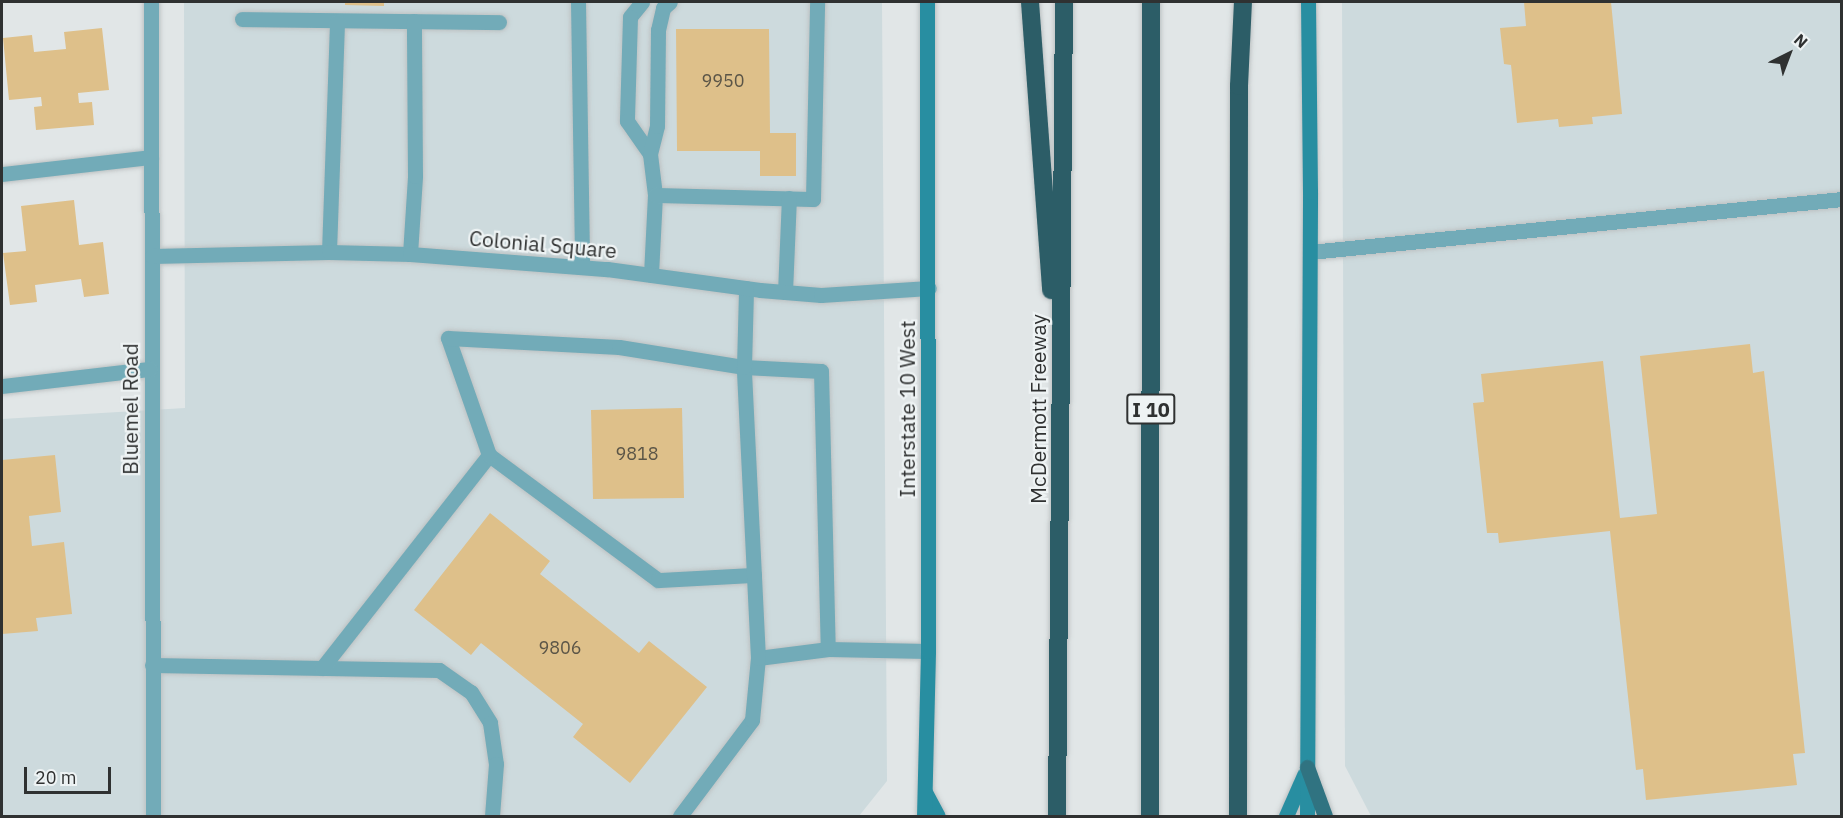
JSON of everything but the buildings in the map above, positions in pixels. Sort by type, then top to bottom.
[{"type":"highway","points":[[1030,2],[1060,426]]},
{"type":"highway","name":"McDermott Freeway","points":[[1057,816],[1064,2]]},
{"type":"highway","name":"I 10","points":[[1150,816],[1151,2]]},
{"type":"highway","points":[[1238,816],[1239,86],[1243,2]]},
{"type":"main road","name":"Interstate 10 West","points":[[924,816],[928,651],[927,2]]},
{"type":"main road","points":[[1307,816],[1310,252],[1308,2]]},
{"type":"main road","points":[[1286,816],[1307,766]]},
{"type":"main road","points":[[1307,766],[1325,816]]},
{"type":"main road","points":[[925,792],[938,816]]},
{"type":"street","name":"Bluemel Road","points":[[151,2],[150,369],[153,816]]},
{"type":"street","points":[[578,2],[582,267]]},
{"type":"street","points":[[642,2],[630,17],[627,121],[650,154]]},
{"type":"street","points":[[651,275],[656,195],[650,154],[657,126],[658,30],[663,8],[670,2]]},
{"type":"street","points":[[656,195],[813,199],[818,2]]},
{"type":"street","points":[[242,19],[499,22]]},
{"type":"street","points":[[328,252],[337,21]]},
{"type":"street","points":[[410,254],[415,176],[414,21]]},
{"type":"street","points":[[2,174],[152,157]]},
{"type":"street","points":[[785,292],[789,198]]},
{"type":"street","points":[[1310,252],[1842,199]]},
{"type":"street","name":"Colonial Square","points":[[152,256],[328,252],[410,254],[582,267],[821,295],[929,288]]},
{"type":"street","points":[[680,816],[752,720],[758,658],[744,366],[746,288]]},
{"type":"street","points":[[754,575],[658,580],[489,454],[448,338],[619,347],[744,366],[821,371],[828,649]]},
{"type":"street","points":[[2,386],[150,369]]},
{"type":"street","points":[[322,668],[489,454]]},
{"type":"street","points":[[758,658],[828,649],[928,651]]},
{"type":"street","points":[[152,665],[439,670],[471,692],[490,723],[496,764],[492,816]]},
{"type":"shaded area","points":[[184,2],[882,2],[887,781],[859,816],[2,816],[2,419],[185,408]]},
{"type":"shaded area","points":[[1342,2],[1841,2],[1841,816],[1371,816],[1345,766]]}]
